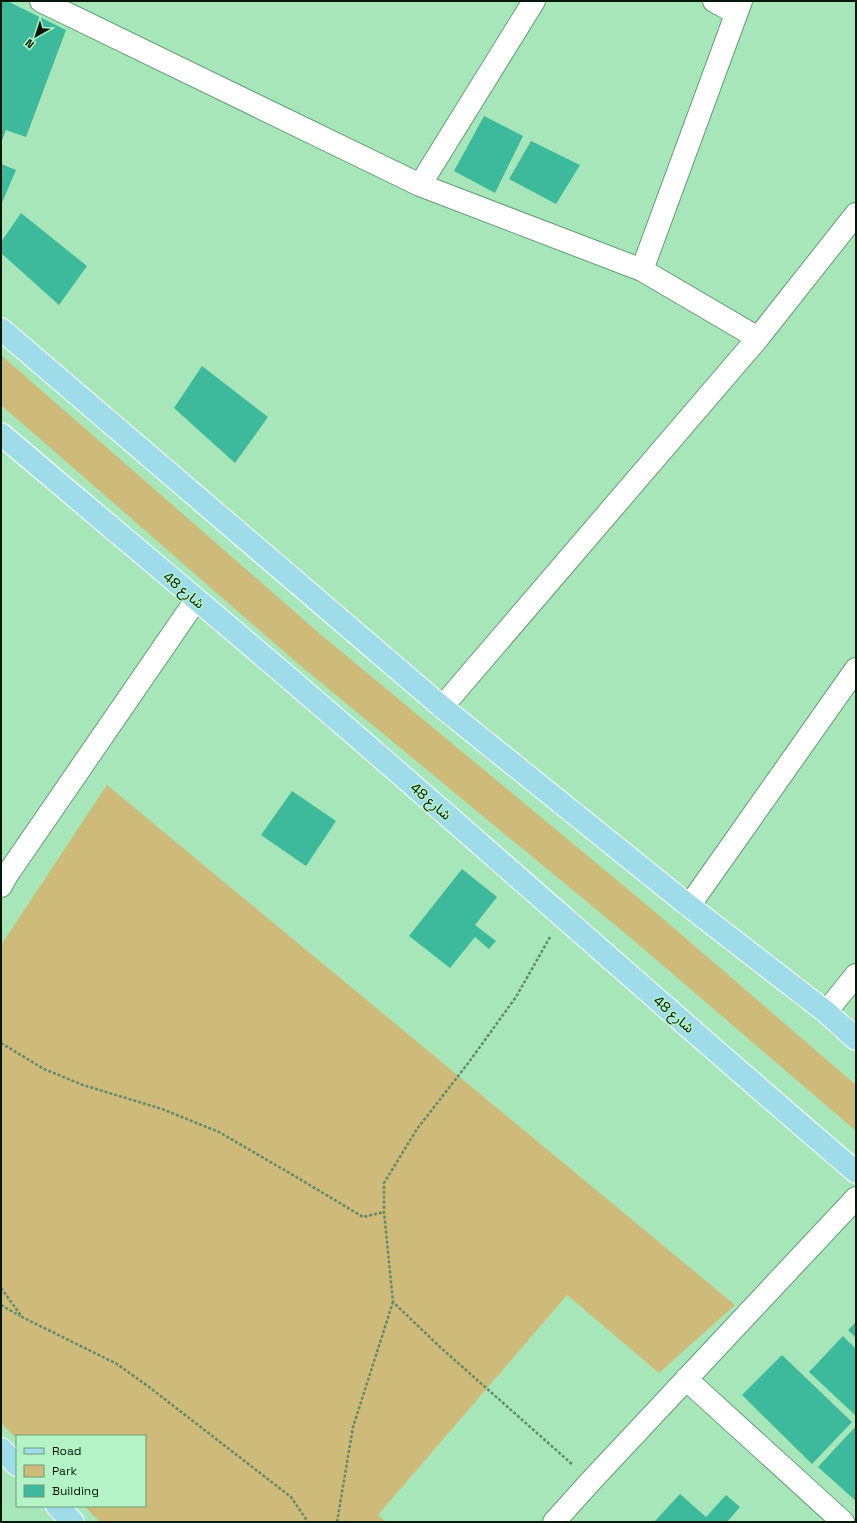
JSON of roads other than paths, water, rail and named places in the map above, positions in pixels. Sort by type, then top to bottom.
[{"type":"main road","points":[[1,329],[442,707],[689,906],[826,1012],[856,1039]]},
{"type":"main road","name":"48 شارع","points":[[1,434],[563,915],[765,1094],[856,1172]]},
{"type":"main road","points":[[1,1449],[16,1464]]},
{"type":"main road","points":[[58,1507],[73,1522]]},
{"type":"street","points":[[41,1],[420,185],[642,270],[758,338]]},
{"type":"street","points":[[420,185],[534,1]]},
{"type":"street","points":[[642,270],[739,7],[714,1]]},
{"type":"street","points":[[442,707],[758,338],[856,214]]},
{"type":"street","points":[[1,886],[11,868],[196,600]]},
{"type":"street","points":[[689,906],[856,669]]},
{"type":"street","points":[[826,1012],[856,975]]},
{"type":"street","points":[[554,1522],[856,1198]]},
{"type":"street","points":[[686,1379],[843,1522]]}]
